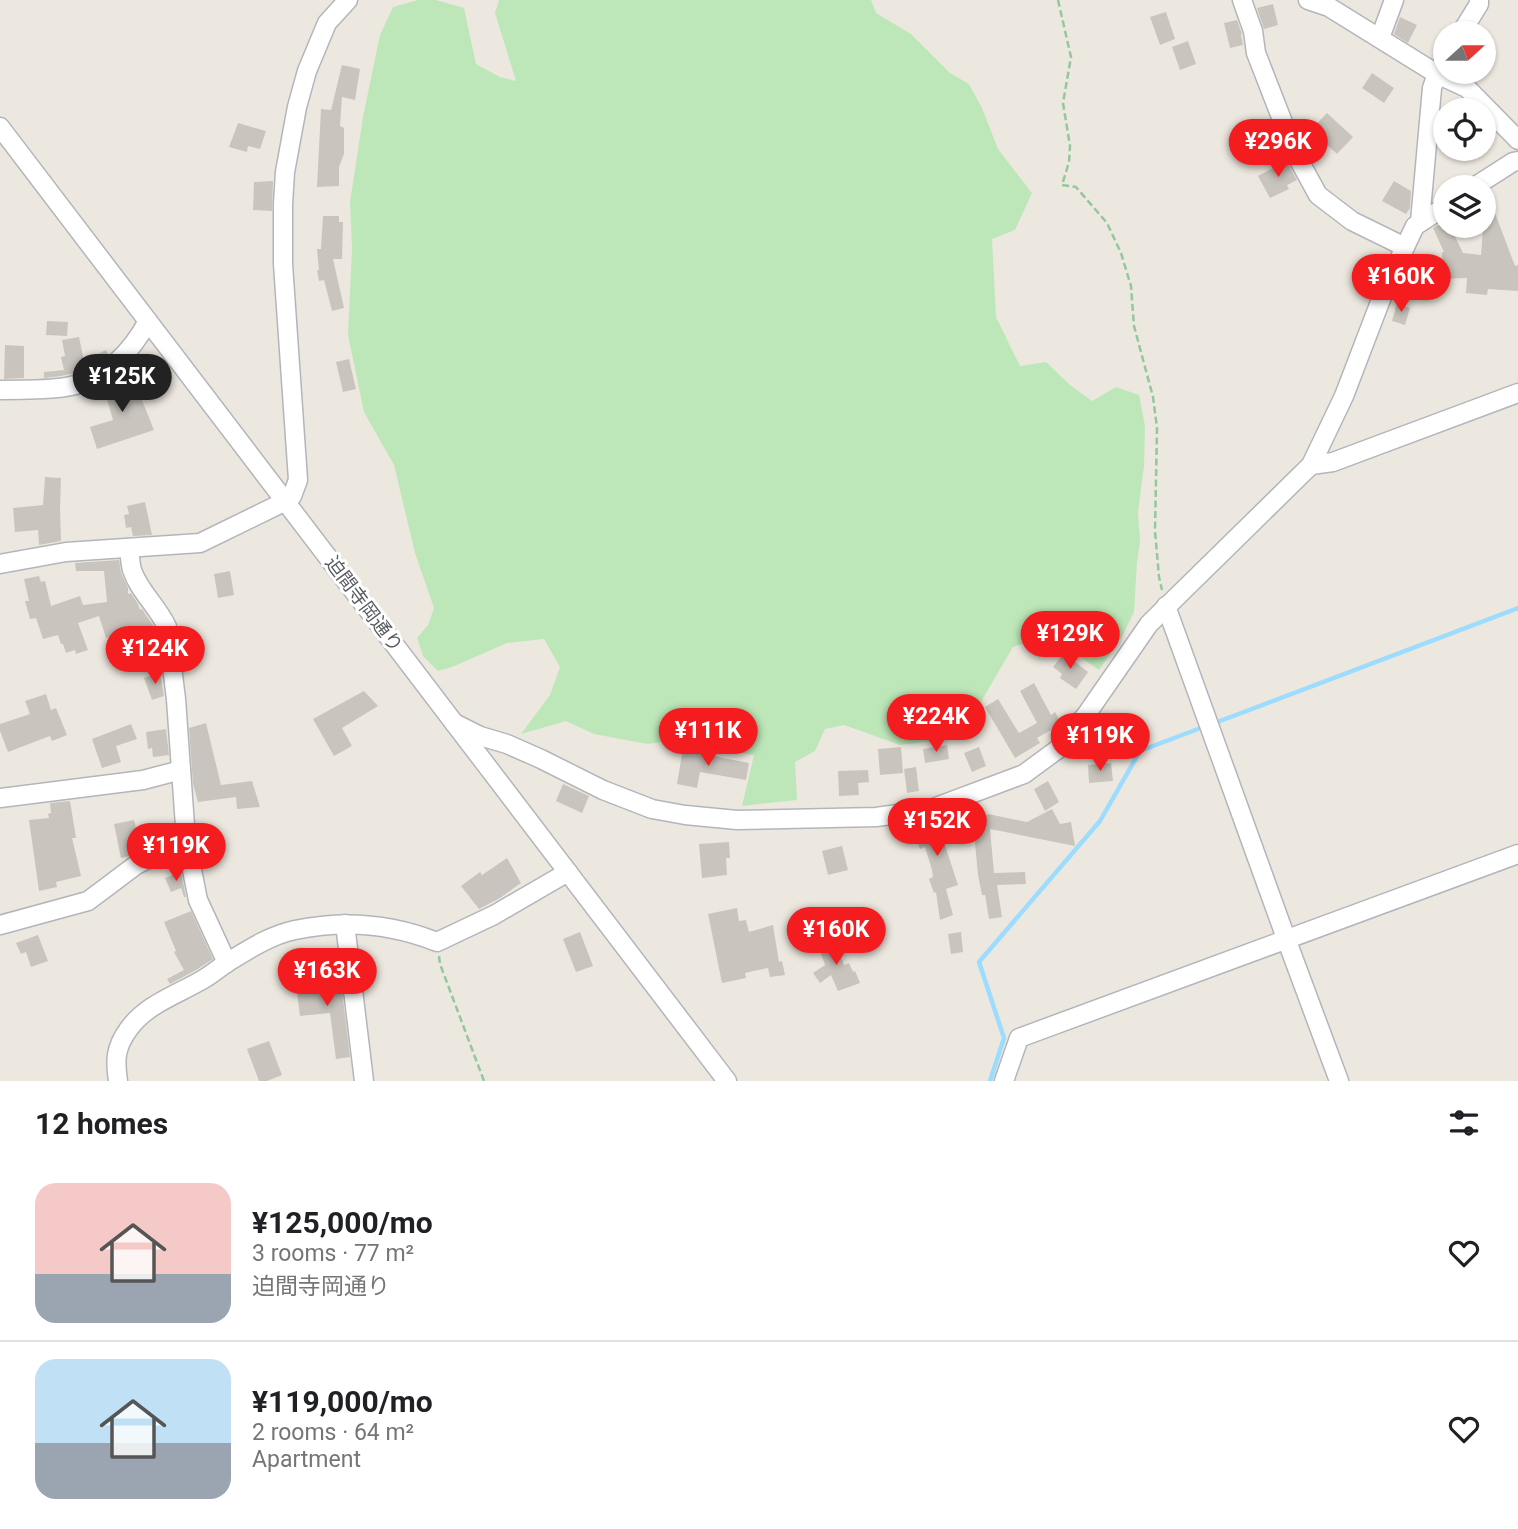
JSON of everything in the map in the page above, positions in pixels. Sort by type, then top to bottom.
[{"type":"street","points":[[0,564],[66,552],[200,543],[292,496],[298,480],[283,264],[285,172],[307,71],[327,23],[348,0]]},
{"type":"street","points":[[1242,0],[1254,31],[1256,53],[1295,153],[1318,195],[1352,221],[1405,247]]},
{"type":"street","points":[[1308,0],[1330,4],[1380,38],[1433,62]]},
{"type":"street","points":[[1380,38],[1394,0]]},
{"type":"street","points":[[1468,21],[1479,0]]},
{"type":"street","points":[[1420,222],[1434,84]]},
{"type":"street","points":[[1461,84],[1518,140]]},
{"type":"street","name":"迫間寺岡通り","points":[[0,127],[727,1081]]},
{"type":"street","points":[[1494,175],[1518,160]]},
{"type":"street","points":[[454,723],[541,759],[612,794],[652,809],[737,820],[876,817],[928,810],[1024,774],[1058,749],[1086,715],[1149,624],[1311,465],[1344,396],[1385,289],[1415,226],[1433,214]]},
{"type":"street","points":[[0,390],[74,386],[96,376],[116,363],[131,348],[148,321]]},
{"type":"street","points":[[1311,465],[1333,462],[1518,393]]},
{"type":"street","points":[[129,548],[136,579],[167,627],[176,699],[186,841],[198,900],[227,963]]},
{"type":"street","points":[[1166,606],[1339,1081]]},
{"type":"street","points":[[0,798],[143,780],[181,770]]},
{"type":"street","points":[[0,925],[89,901],[136,865],[186,841]]},
{"type":"street","points":[[1004,1081],[1019,1038],[1518,854]]},
{"type":"street","points":[[118,1081],[115,1064],[122,1039],[146,1010],[205,979],[262,941],[295,930],[345,924],[413,933],[437,942],[494,915],[568,873]]},
{"type":"street","points":[[345,924],[364,1081]]},
{"type":"path","points":[[1058,0],[1071,57],[1063,103],[1070,146],[1069,162],[1062,186],[1076,187],[1107,223],[1121,253],[1131,286],[1134,326],[1153,397],[1157,428],[1156,531],[1159,577],[1166,606]]},
{"type":"path","points":[[437,942],[440,964],[484,1081]]},
{"type":"green space","points":[[418,0],[436,0],[464,8],[476,64],[500,77],[516,81],[495,13],[499,0],[871,0],[876,13],[911,34],[950,73],[969,84],[998,149],[1032,193],[1015,230],[992,239],[996,317],[1020,366],[1046,362],[1092,401],[1116,387],[1139,395],[1145,426],[1134,612],[1123,635],[1099,670],[1050,636],[1013,647],[982,700],[976,736],[900,745],[844,725],[825,729],[815,751],[795,762],[797,800],[742,806],[754,755],[679,740],[647,744],[594,734],[566,721],[521,734],[550,695],[560,667],[544,639],[507,643],[438,671],[423,656],[417,638],[428,625],[434,608],[415,553],[394,465],[364,412],[348,335],[352,248],[350,202],[363,117],[380,35],[393,7]]},
{"type":"building","points":[[1273,4],[1278,25],[1264,29],[1257,8]]},
{"type":"building","points":[[1166,12],[1175,39],[1160,45],[1150,17]]},
{"type":"building","points":[[1400,17],[1417,25],[1408,43],[1394,34]]},
{"type":"building","points":[[1237,20],[1243,45],[1230,48],[1224,23]]},
{"type":"building","points":[[1188,41],[1196,64],[1180,70],[1172,47]]},
{"type":"building","points":[[342,65],[360,69],[355,100],[342,97],[340,126],[344,128],[344,154],[339,167],[339,186],[317,187],[321,109],[331,110]]},
{"type":"building","points":[[1372,73],[1394,88],[1384,103],[1362,88]]},
{"type":"building","points":[[1327,113],[1353,137],[1337,154],[1311,130]]},
{"type":"building","points":[[238,123],[266,131],[260,149],[248,146],[247,152],[229,147]]},
{"type":"building","points":[[1286,161],[1297,180],[1287,185],[1289,189],[1270,198],[1258,176]]},
{"type":"building","points":[[273,181],[272,211],[253,210],[254,182]]},
{"type":"building","points":[[1394,181],[1411,191],[1410,208],[1406,214],[1382,201]]},
{"type":"building","points":[[323,216],[339,216],[339,222],[343,222],[342,259],[333,259],[344,308],[332,311],[324,280],[319,281],[317,270],[317,249],[321,249]]},
{"type":"building","points":[[1496,216],[1515,266],[1518,265],[1518,291],[1488,289],[1487,295],[1466,293],[1467,278],[1443,279],[1444,252],[1438,238],[1456,238],[1463,253],[1481,255],[1482,238],[1496,238]]},
{"type":"building","points":[[1397,303],[1410,308],[1405,325],[1392,321]]},
{"type":"building","points":[[47,321],[68,322],[67,336],[46,335]]},
{"type":"building","points":[[79,337],[84,361],[106,350],[108,354],[80,372],[44,378],[44,372],[64,370],[61,357],[65,356],[62,340]]},
{"type":"building","points":[[5,345],[24,346],[24,378],[4,379]]},
{"type":"building","points":[[349,359],[356,389],[343,392],[336,362]]},
{"type":"building","points":[[131,373],[154,430],[97,449],[90,427],[113,420],[103,386],[119,375],[120,378]]},
{"type":"building","points":[[45,477],[61,478],[61,541],[39,545],[38,530],[15,532],[13,508],[43,505]]},
{"type":"building","points":[[145,502],[152,535],[133,536],[131,527],[126,528],[124,515],[129,514],[127,506]]},
{"type":"building","points":[[119,560],[128,594],[131,593],[156,630],[159,653],[130,660],[124,633],[106,638],[99,616],[78,623],[88,650],[76,654],[75,650],[66,653],[58,635],[43,639],[36,618],[30,619],[25,601],[29,601],[24,579],[39,576],[41,582],[45,581],[51,606],[80,596],[83,605],[107,602],[104,571],[76,571],[75,563]]},
{"type":"building","points":[[230,571],[234,595],[218,598],[214,574]]},
{"type":"building","points":[[1064,653],[1088,672],[1076,689],[1060,678],[1062,674],[1053,667]]},
{"type":"building","points":[[160,673],[164,696],[152,700],[144,678]]},
{"type":"building","points":[[1034,683],[1051,715],[1055,712],[1062,724],[1037,738],[1040,743],[1015,758],[985,707],[998,699],[1019,733],[1037,723],[1020,691]]},
{"type":"building","points":[[364,691],[378,706],[342,728],[352,746],[334,756],[313,719]]},
{"type":"building","points":[[46,694],[51,710],[56,708],[67,735],[52,741],[50,736],[8,752],[0,724],[30,714],[25,701]]},
{"type":"building","points":[[206,723],[221,785],[252,781],[260,807],[237,809],[236,797],[198,802],[193,784],[189,728]]},
{"type":"building","points":[[131,724],[137,739],[116,746],[121,762],[102,768],[92,739]]},
{"type":"building","points":[[166,729],[169,755],[153,757],[152,748],[148,749],[146,732]]},
{"type":"building","points":[[947,745],[949,759],[925,763],[923,749]]},
{"type":"building","points":[[901,747],[903,773],[880,775],[878,749]]},
{"type":"building","points":[[979,747],[986,766],[972,772],[964,753]]},
{"type":"building","points":[[683,748],[749,763],[746,780],[700,772],[697,788],[677,784]]},
{"type":"building","points":[[1111,763],[1113,781],[1089,783],[1088,765]]},
{"type":"building","points":[[916,767],[919,791],[907,793],[904,769]]},
{"type":"building","points":[[868,770],[869,782],[858,783],[859,795],[839,796],[838,771]]},
{"type":"building","points":[[1048,781],[1059,802],[1045,811],[1034,789]]},
{"type":"building","points":[[563,784],[589,796],[582,813],[556,801]]},
{"type":"building","points":[[70,801],[76,838],[72,838],[81,876],[56,882],[57,887],[39,891],[29,820],[49,818],[50,803]]},
{"type":"building","points":[[1052,809],[1060,824],[1071,822],[1075,846],[990,829],[994,873],[1025,872],[1026,884],[997,885],[1002,917],[989,919],[978,875],[973,822],[988,814],[1027,822]]},
{"type":"building","points":[[950,814],[959,829],[941,833],[958,885],[946,889],[953,915],[940,920],[936,892],[934,893],[929,879],[933,877],[925,847],[920,849],[917,841],[914,843],[907,824],[930,821]]},
{"type":"building","points":[[134,820],[141,850],[121,858],[114,824]]},
{"type":"building","points":[[729,842],[727,875],[702,878],[699,844]]},
{"type":"building","points":[[842,846],[848,870],[828,875],[822,851]]},
{"type":"building","points":[[507,858],[521,883],[479,909],[461,886]]},
{"type":"building","points":[[181,872],[186,897],[181,888],[171,892],[165,878]]},
{"type":"building","points":[[737,908],[739,921],[746,920],[749,932],[773,925],[779,962],[782,961],[785,975],[770,977],[768,968],[745,973],[746,978],[722,983],[708,914]]},
{"type":"building","points":[[191,911],[213,959],[170,984],[167,979],[184,970],[174,952],[176,951],[164,922]]},
{"type":"building","points":[[580,932],[593,966],[576,972],[563,939]]},
{"type":"building","points":[[961,932],[963,952],[951,954],[948,934]]},
{"type":"building","points":[[38,935],[48,961],[31,967],[26,952],[21,954],[16,943]]},
{"type":"building","points":[[835,939],[844,965],[849,963],[860,983],[838,991],[831,975],[820,983],[813,973],[825,965],[818,945]]},
{"type":"building","points":[[340,974],[350,1057],[336,1059],[330,1013],[300,1016],[296,984],[325,980],[324,977]]},
{"type":"building","points":[[269,1041],[282,1075],[259,1081],[247,1049]]},
{"type":"waterway","points":[[1220,721],[1518,608]]},
{"type":"waterway","points":[[990,1081],[1004,1038],[979,962],[1100,821],[1140,751],[1198,729]]}]
